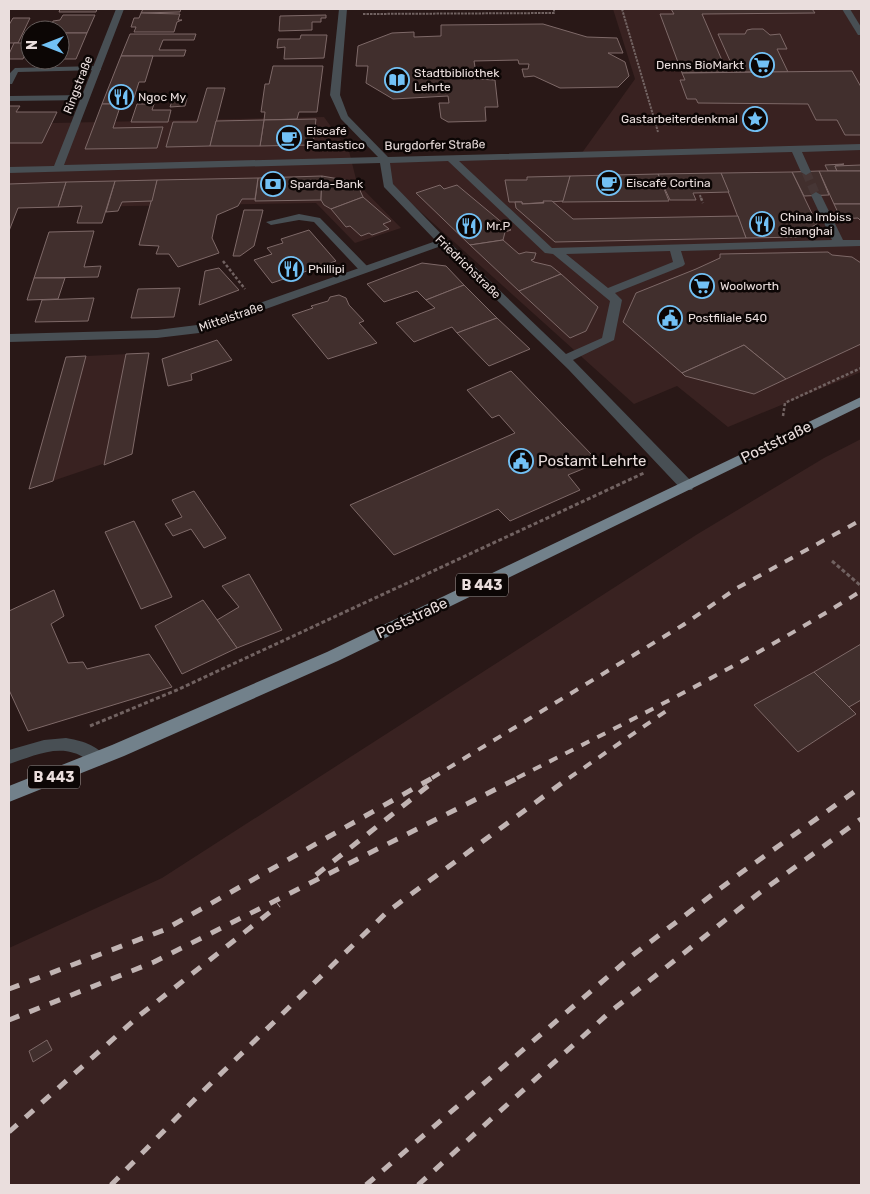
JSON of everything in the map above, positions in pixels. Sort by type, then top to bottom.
[{"type":"main road","name":"Poststraße","points":[[9,794],[98,760],[304,670],[861,401]]},
{"type":"street","name":"Ringstraße","points":[[58,169],[120,9]]},
{"type":"street","points":[[846,9],[861,33]]},
{"type":"street","points":[[343,12],[335,95],[344,117],[384,158]]},
{"type":"street","name":"Burgdorfer Straße","points":[[9,170],[384,158],[450,158],[861,147]]},
{"type":"street","points":[[795,148],[806,172]]},
{"type":"street","name":"Friedrichstraße","points":[[384,158],[388,185],[443,242],[564,359],[687,486]]},
{"type":"street","points":[[450,158],[549,251],[861,243]]},
{"type":"street","points":[[816,196],[839,244]]},
{"type":"street","name":"Mittelstraße","points":[[9,338],[157,334],[199,329],[443,242]]},
{"type":"street","points":[[606,293],[679,264],[675,248]]},
{"type":"street","points":[[556,251],[616,300],[608,340],[564,359]]},
{"type":"lane","points":[[9,82],[15,70],[98,68]]},
{"type":"lane","points":[[9,98],[86,98]]},
{"type":"lane","points":[[270,222],[299,217],[317,220],[365,270]]},
{"type":"lane","points":[[9,757],[59,743],[88,750],[98,760]]},
{"type":"path","points":[[343,12],[554,13],[554,9]]},
{"type":"path","points":[[622,9],[664,152]]},
{"type":"path","points":[[700,195],[703,203]]},
{"type":"path","points":[[223,261],[259,307]]},
{"type":"path","points":[[783,418],[785,403],[861,368]]},
{"type":"path","points":[[59,743],[100,720],[176,690],[626,480],[666,465]]},
{"type":"path","points":[[832,561],[861,586]]},
{"type":"shaded area","points":[[613,9],[861,9],[861,372],[728,427],[677,386],[634,404],[393,187],[389,161],[579,157],[635,79]]},
{"type":"shaded area","points":[[324,117],[349,151],[357,183],[401,228],[355,243],[316,203],[9,208],[9,124]]},
{"type":"shaded area","points":[[149,353],[132,454],[29,489],[66,357]]},
{"type":"shaded area","points":[[861,439],[861,1185],[9,1185],[9,948],[162,878],[696,535],[824,458]]},
{"type":"building","points":[[60,9],[97,9],[96,12],[59,12]]},
{"type":"building","points":[[143,9],[181,9],[180,12],[141,13]]},
{"type":"building","points":[[671,9],[812,9],[815,13],[702,14],[727,72],[682,73],[660,14],[674,14]]},
{"type":"building","points":[[141,13],[180,14],[178,20],[182,20],[177,22],[174,32],[134,32],[136,27],[131,27],[134,18],[139,18]]},
{"type":"building","points":[[63,15],[95,15],[87,33],[70,33],[70,20],[60,20]]},
{"type":"building","points":[[326,15],[326,18],[321,18],[321,22],[312,22],[312,30],[279,31],[280,16]]},
{"type":"building","points":[[13,18],[30,18],[29,20],[20,20],[20,39],[18,43],[9,43],[9,25]]},
{"type":"building","points":[[543,24],[587,37],[617,38],[623,53],[608,53],[625,62],[629,76],[618,87],[560,88],[534,76],[524,77],[522,69],[528,69],[529,64],[519,64],[518,60],[474,61],[477,79],[495,80],[498,107],[485,107],[486,121],[448,122],[441,118],[439,103],[449,103],[448,96],[393,99],[366,83],[368,66],[356,66],[358,46],[392,33],[414,32],[414,37],[441,36],[441,25]]},
{"type":"building","points":[[763,29],[770,35],[780,34],[787,49],[777,49],[788,72],[735,72],[718,34],[745,34],[747,30]]},
{"type":"building","points":[[70,33],[87,33],[76,59],[70,59]]},
{"type":"building","points":[[130,34],[196,34],[194,40],[163,40],[159,50],[186,50],[184,56],[121,56]]},
{"type":"building","points":[[301,35],[327,35],[324,58],[284,59],[285,47],[277,48],[278,39],[300,39]]},
{"type":"building","points":[[14,43],[20,43],[20,59],[9,59]]},
{"type":"building","points":[[121,56],[153,56],[145,82],[139,82],[132,104],[102,104]]},
{"type":"building","points":[[273,66],[323,66],[317,112],[299,112],[297,119],[264,120],[265,112],[261,112],[265,84],[269,84]]},
{"type":"building","points":[[852,71],[861,87],[861,135],[845,135],[837,120],[816,120],[808,104],[698,103],[696,99],[687,99],[680,80],[685,80],[682,73]]},
{"type":"building","points":[[207,88],[225,88],[210,146],[166,147],[173,122],[197,122]]},
{"type":"building","points":[[173,98],[187,98],[185,106],[170,107]]},
{"type":"building","points":[[102,104],[121,104],[113,128],[163,127],[157,148],[85,149]]},
{"type":"building","points":[[137,104],[154,104],[152,110],[171,110],[168,122],[131,122]]},
{"type":"building","points":[[9,106],[20,106],[16,112],[57,112],[42,143],[9,143]]},
{"type":"building","points":[[316,119],[313,145],[260,146],[264,120]]},
{"type":"building","points":[[264,120],[260,146],[210,146],[216,121]]},
{"type":"building","points":[[844,164],[835,166],[837,171],[828,171],[825,165]]},
{"type":"building","points":[[861,165],[861,171],[837,171],[835,166]]},
{"type":"building","points":[[819,171],[861,171],[861,204],[834,204]]},
{"type":"building","points":[[819,171],[829,195],[804,196],[792,172]]},
{"type":"building","points":[[792,172],[817,224],[800,233],[801,237],[746,238],[721,173]]},
{"type":"building","points":[[721,173],[729,192],[693,193],[696,200],[670,200],[658,174]]},
{"type":"building","points":[[658,174],[669,201],[562,202],[570,176]]},
{"type":"building","points":[[322,176],[321,200],[255,201],[258,178]]},
{"type":"building","points":[[322,176],[345,180],[358,186],[363,197],[331,209],[324,205],[321,200]]},
{"type":"building","points":[[570,176],[563,201],[522,204],[522,202],[509,202],[505,180],[527,180],[527,177]]},
{"type":"building","points":[[258,178],[255,199],[242,199],[238,206],[217,215],[212,238],[219,253],[178,267],[169,254],[156,254],[159,246],[139,245],[157,180]]},
{"type":"building","points":[[157,180],[152,201],[122,202],[118,211],[106,212],[115,181]]},
{"type":"building","points":[[115,181],[102,223],[77,223],[82,206],[58,207],[66,182]]},
{"type":"building","points":[[66,182],[58,207],[18,208],[9,231],[9,184]]},
{"type":"building","points":[[440,185],[444,189],[457,185],[511,230],[505,232],[503,240],[470,245],[416,193]]},
{"type":"building","points":[[363,197],[391,221],[383,224],[389,229],[372,235],[369,233],[361,236],[350,226],[346,227],[331,209]]},
{"type":"building","points":[[543,201],[552,201],[573,219],[738,216],[746,238],[555,242],[516,208],[515,202],[522,202],[522,204],[544,203]]},
{"type":"building","points":[[834,204],[861,204],[861,221],[858,218],[841,219]]},
{"type":"building","points":[[244,210],[263,210],[254,246],[240,256],[233,256]]},
{"type":"building","points":[[309,230],[336,261],[272,283],[254,260],[272,254],[267,248],[283,243],[281,239]]},
{"type":"building","points":[[94,231],[84,267],[101,266],[98,277],[34,278],[49,232]]},
{"type":"building","points":[[503,240],[519,254],[526,252],[536,253],[534,259],[531,260],[551,266],[561,274],[519,291],[470,245]]},
{"type":"building","points":[[828,252],[832,255],[852,257],[861,263],[861,344],[786,379],[744,345],[682,373],[623,322],[636,293],[720,258],[720,254]]},
{"type":"building","points":[[422,263],[446,266],[464,285],[426,300],[417,291],[384,302],[367,284]]},
{"type":"building","points":[[219,268],[239,290],[199,305],[205,271]]},
{"type":"building","points":[[561,274],[598,307],[586,331],[570,338],[519,291]]},
{"type":"building","points":[[34,278],[65,278],[58,299],[27,300]]},
{"type":"building","points":[[464,285],[497,318],[457,333],[452,327],[414,342],[396,323],[435,308],[426,300]]},
{"type":"building","points":[[180,288],[174,317],[131,318],[138,289]]},
{"type":"building","points":[[339,295],[346,298],[349,305],[364,321],[359,323],[377,343],[328,359],[292,315],[313,308],[311,306],[328,301],[330,297]]},
{"type":"building","points":[[94,298],[88,321],[35,322],[42,300]]},
{"type":"building","points":[[497,318],[530,349],[489,366],[457,333]]},
{"type":"building","points":[[217,340],[232,360],[191,374],[192,380],[168,386],[162,359]]},
{"type":"building","points":[[744,345],[786,379],[754,394],[685,376],[682,373]]},
{"type":"building","points":[[149,353],[132,454],[104,465],[126,354]]},
{"type":"building","points":[[86,356],[53,481],[29,489],[66,357]]},
{"type":"building","name":"Postamt Lehrte","points":[[511,371],[592,455],[590,466],[568,475],[580,490],[510,521],[498,509],[394,555],[350,505],[515,433],[499,415],[492,418],[467,390]]},
{"type":"building","points":[[194,491],[226,538],[204,548],[191,529],[173,536],[165,524],[182,517],[172,500]]},
{"type":"building","points":[[134,521],[172,597],[141,609],[105,532]]},
{"type":"building","points":[[249,574],[282,630],[237,648],[217,620],[239,607],[222,586]]},
{"type":"building","points":[[54,590],[64,616],[51,624],[68,663],[83,662],[87,669],[149,654],[172,687],[28,731],[9,690],[9,611]]},
{"type":"building","points":[[203,600],[237,648],[182,674],[155,626]]},
{"type":"building","points":[[861,644],[861,700],[849,707],[814,672]]},
{"type":"building","points":[[814,672],[856,714],[798,752],[754,705]]},
{"type":"building","points":[[47,1040],[52,1050],[33,1062],[29,1051]]},
{"type":"tunnel","points":[[806,172],[816,195]]},
{"type":"railway","points":[[432,778],[683,625],[737,588],[861,520]]},
{"type":"railway","points":[[517,778],[734,666],[861,591]]},
{"type":"railway","points":[[569,778],[672,707]]},
{"type":"railway","points":[[9,989],[164,930],[434,777]]},
{"type":"railway","points":[[9,1020],[154,962],[520,777]]},
{"type":"railway","points":[[111,1185],[199,1095],[387,912],[570,777]]},
{"type":"railway","points":[[316,875],[428,786]]},
{"type":"railway","points":[[366,1185],[633,955],[738,875],[861,787]]},
{"type":"railway","points":[[418,1185],[610,1012],[758,894],[861,819]]},
{"type":"railway","points":[[9,1132],[140,1015],[279,905]]},
{"type":"place","name":"Denns BioMarkt","points":[[762,65]]},
{"type":"place","name":"Stadtbibliothek Lehrte","points":[[397,80]]},
{"type":"place","name":"Ngoc My","points":[[121,97]]},
{"type":"place","name":"Gastarbeiterdenkmal","points":[[755,119]]},
{"type":"place","name":"Eiscafé Fantastico","points":[[289,138]]},
{"type":"place","name":"Eiscafé Cortina","points":[[609,183]]},
{"type":"place","name":"Sparda-Bank","points":[[273,184]]},
{"type":"place","name":"China Imbiss Shanghai","points":[[762,224]]},
{"type":"place","name":"Mr.P","points":[[469,226]]},
{"type":"place","name":"Phillipi","points":[[291,269]]},
{"type":"place","name":"Woolworth","points":[[702,286]]},
{"type":"place","name":"Postfiliale 540","points":[[670,318]]},
{"type":"place","name":"Postamt Lehrte","points":[[521,461]]}]
